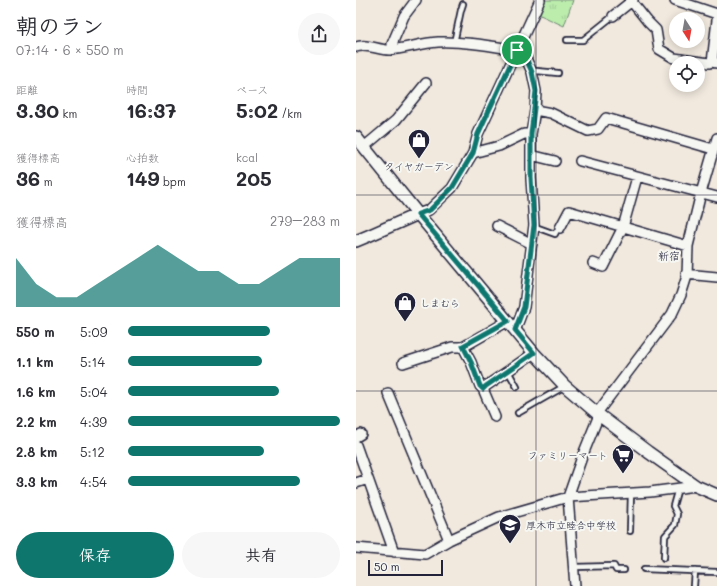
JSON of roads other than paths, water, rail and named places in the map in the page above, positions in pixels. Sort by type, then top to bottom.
[{"type":"street","points":[[356,241],[430,210],[452,188],[473,153],[478,134],[540,0]]},
{"type":"street","points":[[675,0],[717,14]]},
{"type":"street","points":[[393,50],[392,44],[404,16],[414,1]]},
{"type":"street","points":[[613,16],[633,1],[648,22],[656,30],[659,49],[674,58],[709,63],[714,63],[717,20]]},
{"type":"street","points":[[356,46],[361,45],[381,50],[393,50],[438,42],[474,44],[517,50],[524,54],[532,72],[536,91],[535,110],[531,134],[531,178],[534,226],[524,307],[515,330]]},
{"type":"street","points":[[364,147],[400,122],[420,86]]},
{"type":"street","points":[[535,110],[551,113],[588,131],[598,129],[606,118],[713,149]]},
{"type":"street","points":[[473,153],[499,146],[524,134],[531,134]]},
{"type":"street","points":[[356,138],[534,353],[565,386],[598,414],[648,452],[696,486],[717,495]]},
{"type":"street","points":[[576,586],[568,497],[598,414],[672,314],[680,295],[686,274],[688,246],[717,138]]},
{"type":"street","points":[[531,155],[555,161]]},
{"type":"street","points":[[580,162],[717,197]]},
{"type":"street","points":[[593,263],[607,269],[623,227],[637,177]]},
{"type":"street","points":[[558,230],[569,211],[688,246]]},
{"type":"street","points":[[497,226],[532,244]]},
{"type":"street","points":[[686,274],[717,277]]},
{"type":"street","points":[[409,363],[452,347],[463,346],[508,321]]},
{"type":"street","points":[[463,346],[495,417]]},
{"type":"street","points":[[483,389],[534,353]]},
{"type":"street","points":[[388,393],[449,540]]},
{"type":"street","points":[[356,445],[365,461],[374,508],[394,552]]},
{"type":"street","points":[[356,483],[368,479]]},
{"type":"street","points":[[356,548],[425,554],[449,540],[498,517],[568,497],[650,492],[696,486]]},
{"type":"lane","points":[[454,43],[463,4]]},
{"type":"lane","points":[[567,40],[583,40],[613,16]]},
{"type":"lane","points":[[532,72],[558,73]]},
{"type":"lane","points":[[534,226],[556,234],[558,230]]},
{"type":"lane","points":[[508,371],[517,387]]},
{"type":"lane","points":[[518,413],[565,386]]},
{"type":"lane","points":[[664,558],[665,536],[675,525],[677,514],[673,506],[678,488]]},
{"type":"lane","points":[[630,531],[631,493]]},
{"type":"lane","points":[[574,568],[614,566],[616,570],[624,570]]},
{"type":"lane","points":[[644,570],[717,572]]},
{"type":"lane","points":[[694,586],[695,571]]},
{"type":"place","name":"タイヤガーデン","points":[[419,160]]},
{"type":"place","name":"しまむら","points":[[405,322]]},
{"type":"place","name":"ファミリーマート","points":[[623,474]]},
{"type":"place","name":"厚木市立睦合中学校","points":[[510,544]]},
{"type":"district","name":"新宿","points":[[669,255]]}]
